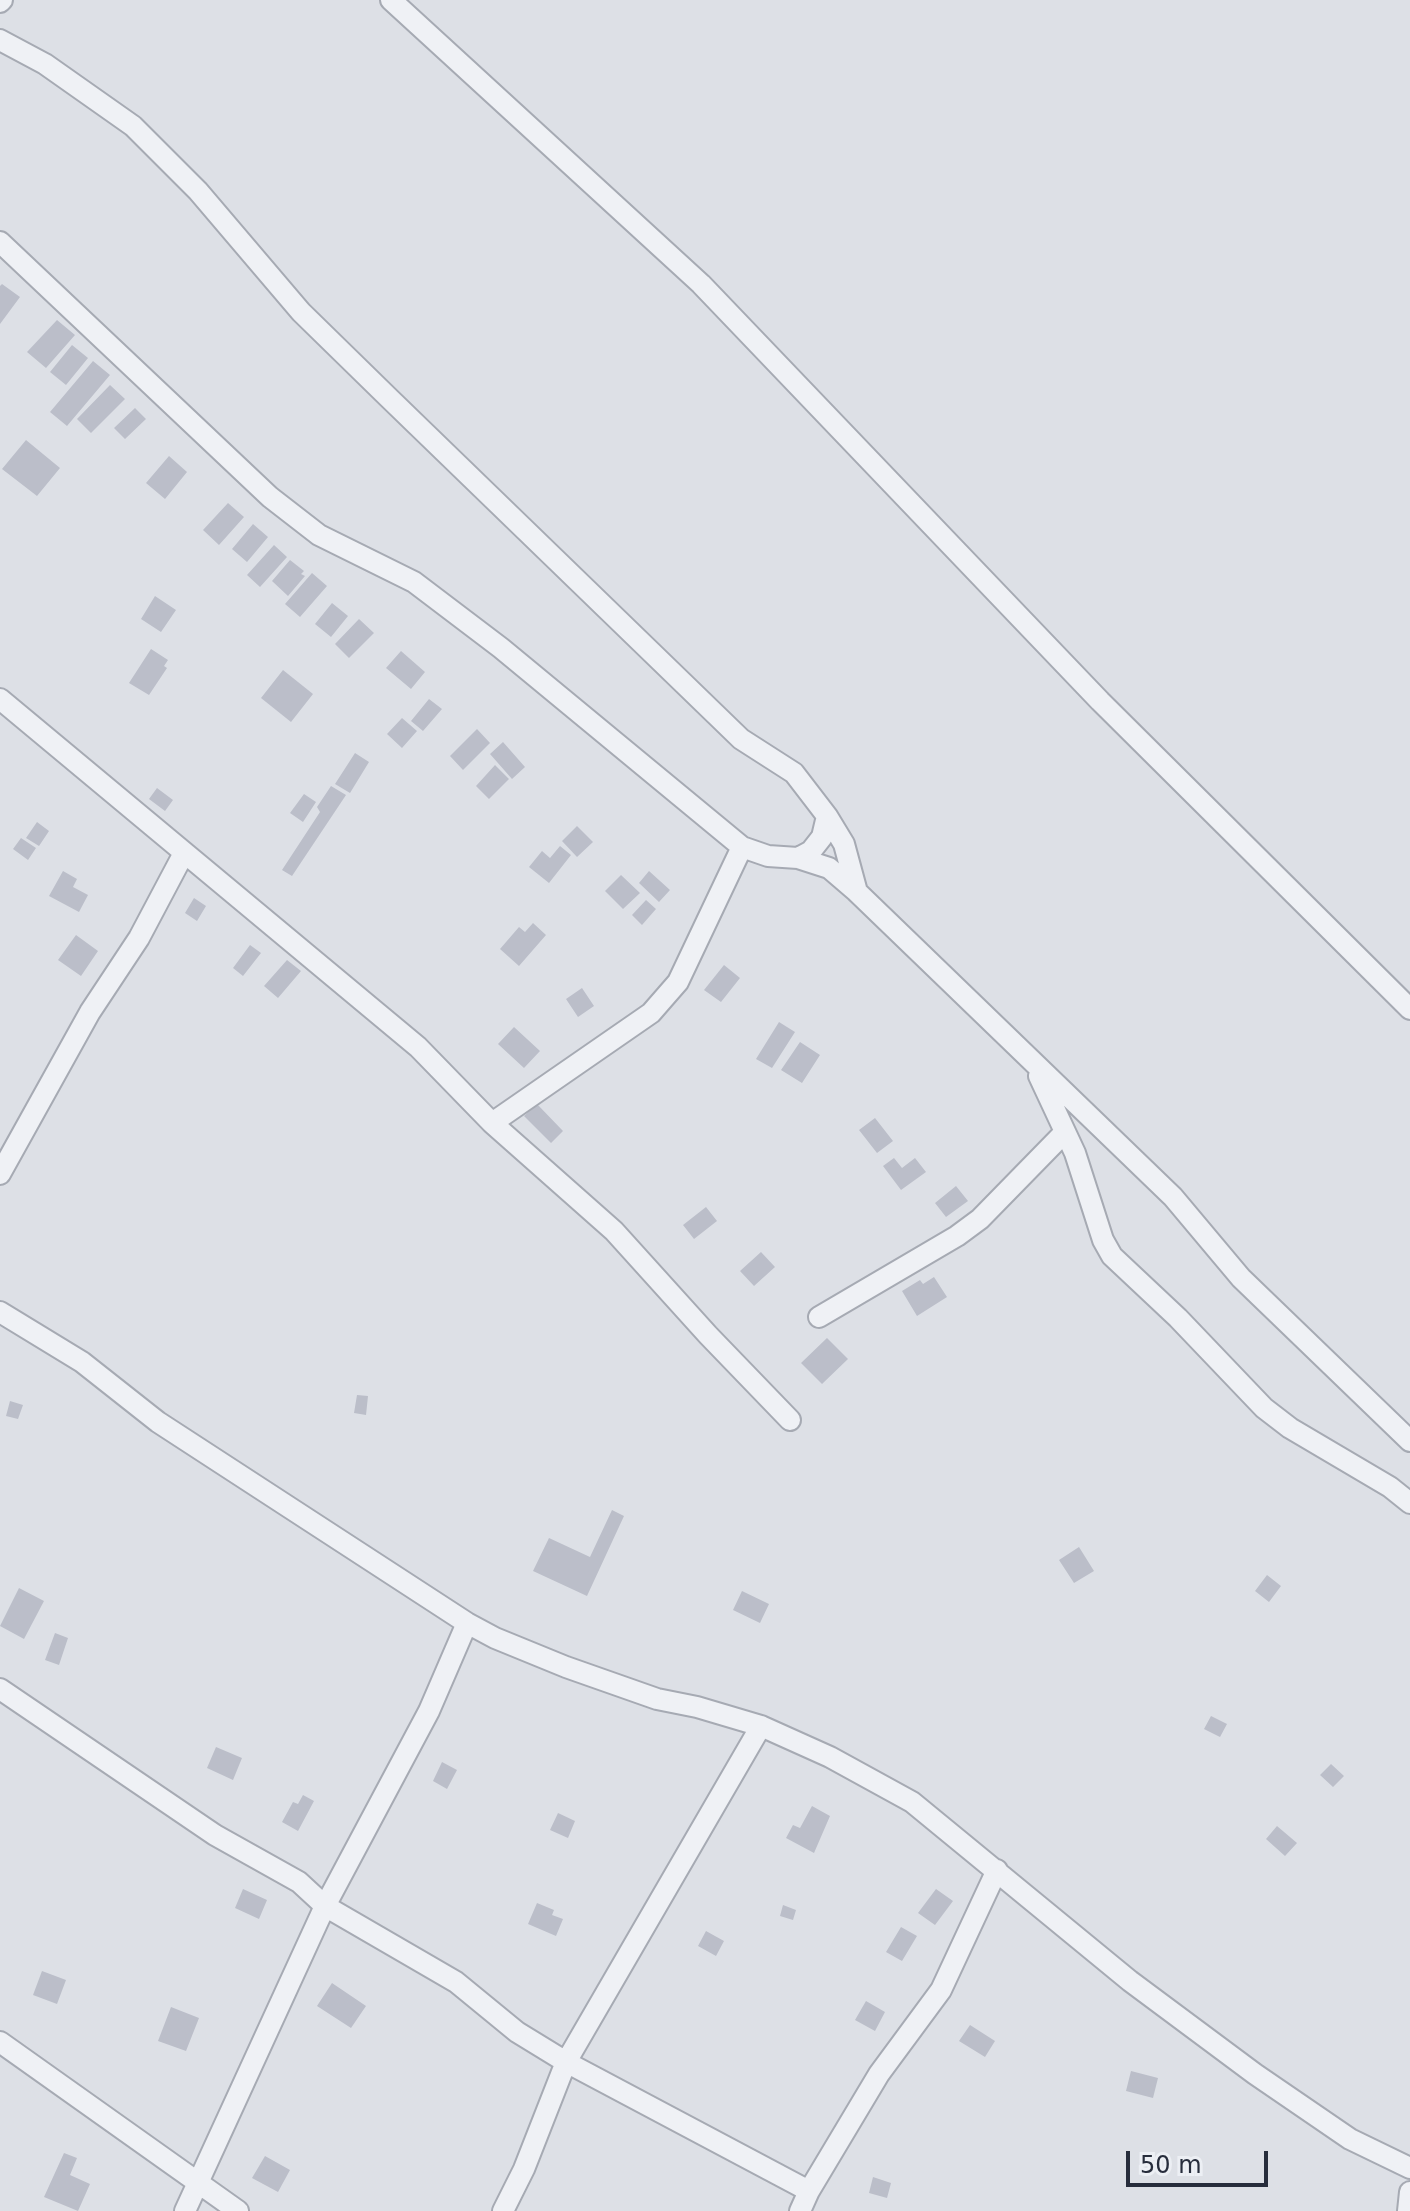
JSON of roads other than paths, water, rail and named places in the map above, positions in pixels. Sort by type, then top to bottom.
[{"type":"street","points":[[391,0],[701,284],[1100,701],[1410,1009]]},
{"type":"street","points":[[0,40],[45,64],[133,126],[198,191],[312,323],[741,739],[794,773],[844,844],[857,892]]},
{"type":"street","points":[[0,242],[270,497],[319,535],[414,582],[501,648],[742,847],[768,856],[798,858],[829,868],[1173,1197],[1241,1278],[1410,1441]]},
{"type":"street","points":[[0,699],[418,1047],[492,1123],[614,1231],[790,1420]]},
{"type":"street","points":[[798,858],[811,851],[822,837],[827,816]]},
{"type":"street","points":[[492,1123],[651,1013],[678,982],[742,847]]},
{"type":"street","points":[[0,1174],[90,1012],[139,938],[184,853]]},
{"type":"street","points":[[1034,1065],[1075,1153],[1103,1240],[1112,1256],[1178,1318],[1264,1408],[1290,1428],[1390,1487],[1410,1503]]},
{"type":"street","points":[[819,1317],[957,1236],[980,1219],[1065,1132]]},
{"type":"street","points":[[0,1312],[82,1362],[158,1422],[467,1623],[566,1667],[657,1699],[761,1726],[830,1757],[912,1802],[1130,1981],[1255,2074],[1350,2139],[1410,2168]]},
{"type":"street","points":[[185,2211],[325,1906],[429,1711],[467,1623]]},
{"type":"street","points":[[0,1689],[215,1835],[299,1882],[325,1906],[456,1982],[517,2032],[566,2062],[809,2191]]},
{"type":"street","points":[[503,2211],[524,2169],[566,2062],[761,1726]]},
{"type":"street","points":[[800,2211],[879,2074],[941,1990],[997,1870]]},
{"type":"street","points":[[0,2042],[238,2211]]},
{"type":"street","points":[[1408,2211],[1410,2192]]}]
